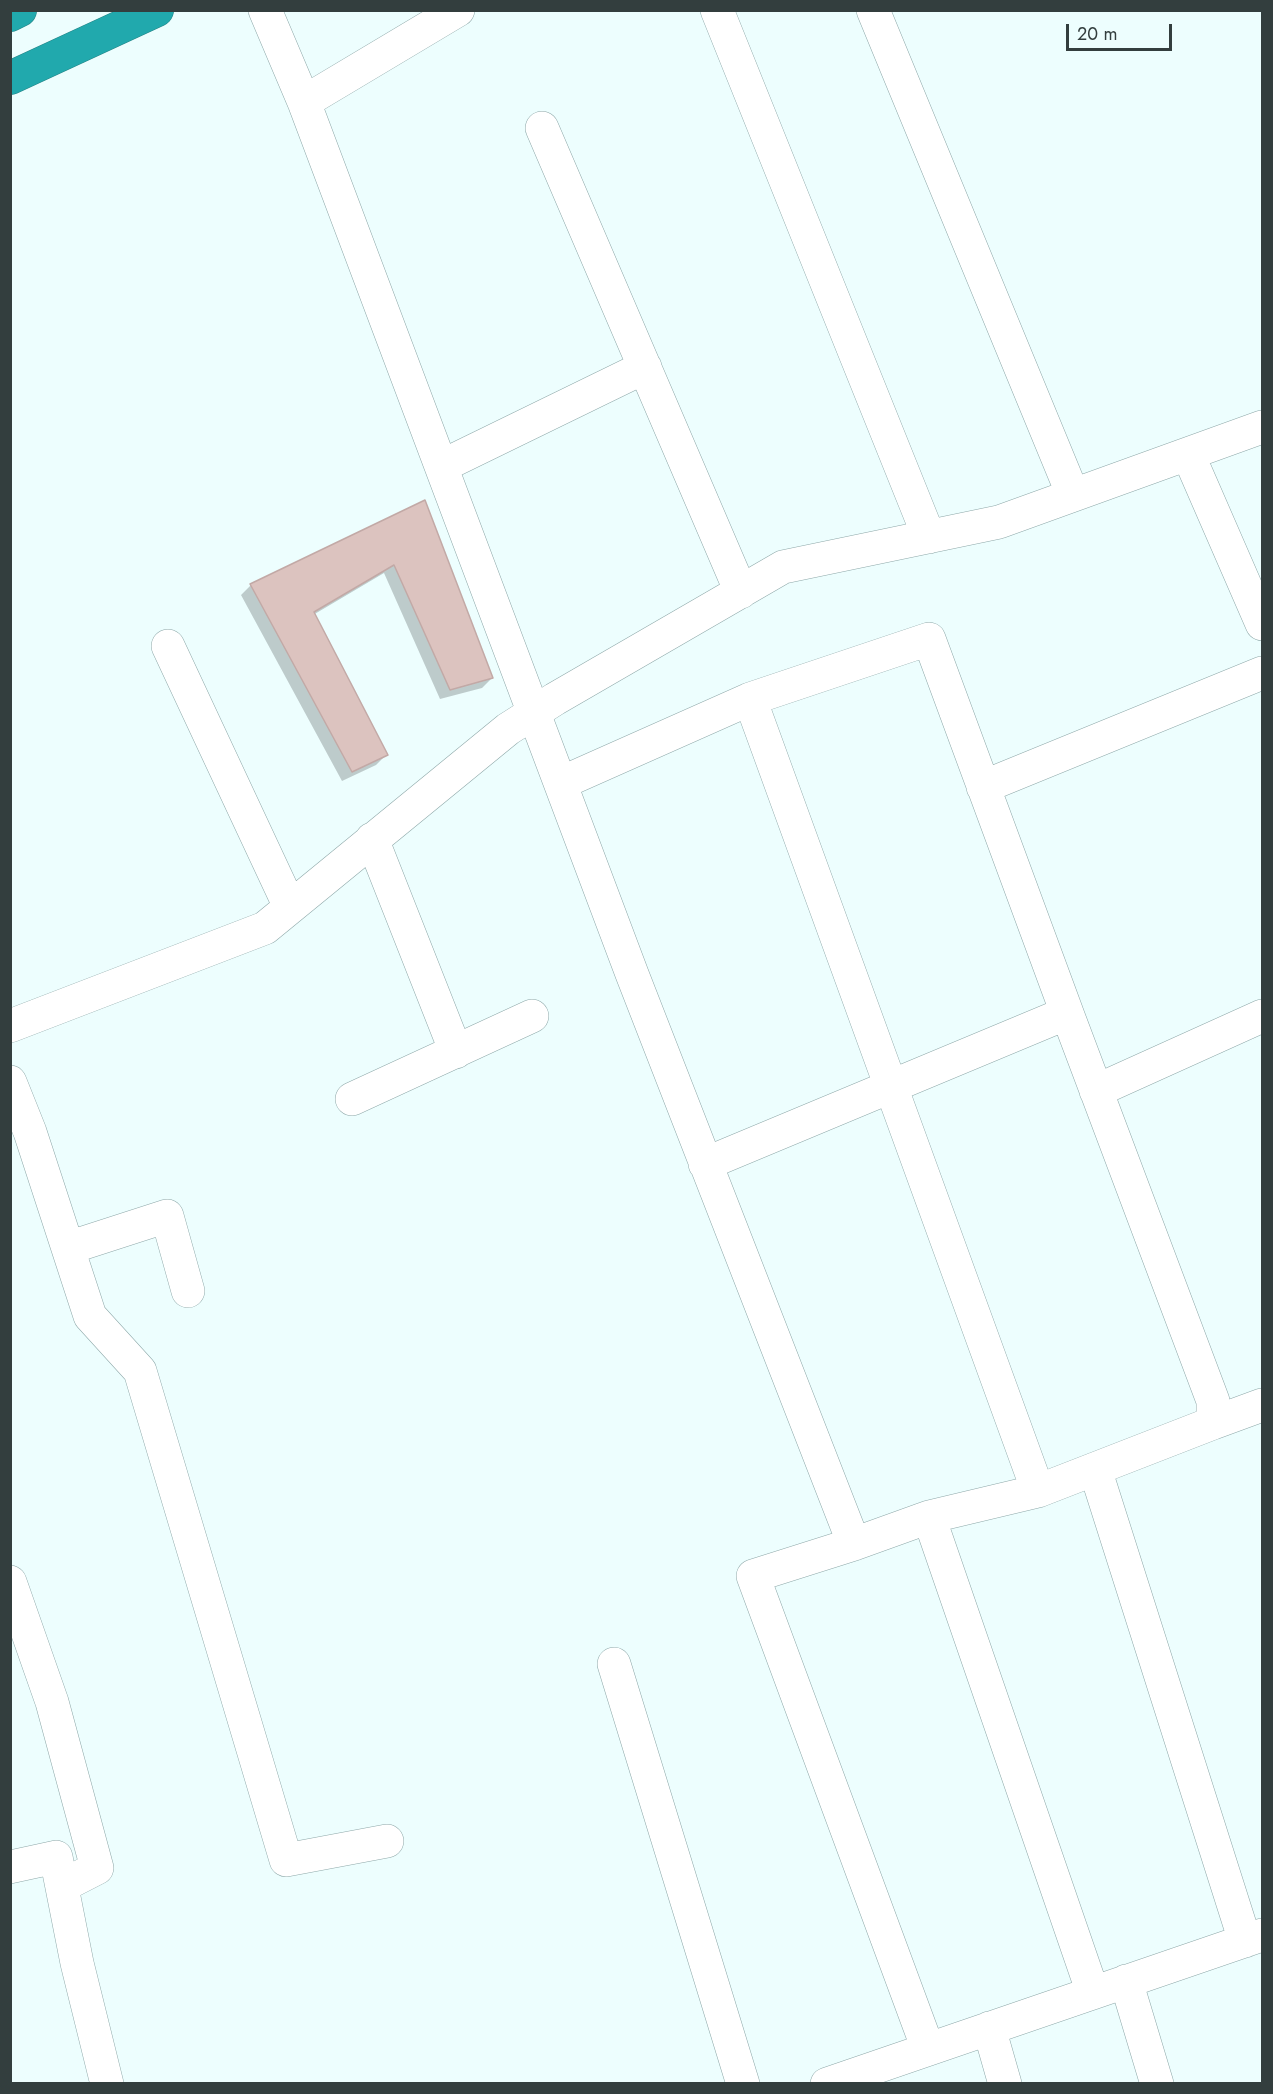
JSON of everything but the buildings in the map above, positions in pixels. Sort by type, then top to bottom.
[{"type":"highway","points":[[10,15],[20,10]]},
{"type":"highway","points":[[10,78],[157,10]]},
{"type":"street","points":[[265,10],[304,102],[705,1164],[854,1544]]},
{"type":"street","points":[[304,102],[459,10]]},
{"type":"street","points":[[717,10],[929,537]]},
{"type":"street","points":[[873,10],[1073,495]]},
{"type":"street","points":[[542,128],[741,592]]},
{"type":"street","points":[[442,466],[645,367]]},
{"type":"street","points":[[12,1022],[265,928],[491,741],[534,712],[783,567],[999,522],[1263,427]]},
{"type":"street","points":[[1188,454],[1263,624]]},
{"type":"street","points":[[561,783],[750,699],[929,639],[1213,1401],[1213,1423]]},
{"type":"street","points":[[168,646],[290,907]]},
{"type":"street","points":[[983,787],[1263,673]]},
{"type":"street","points":[[750,699],[1038,1491]]},
{"type":"street","points":[[372,839],[456,1052]]},
{"type":"street","points":[[705,1164],[1067,1013]]},
{"type":"street","points":[[352,1099],[532,1016]]},
{"type":"street","points":[[1096,1091],[1263,1016]]},
{"type":"street","points":[[10,1082],[30,1132],[90,1316],[140,1371],[286,1860],[387,1841]]},
{"type":"street","points":[[68,1248],[166,1216],[188,1291]]},
{"type":"street","points":[[928,2049],[753,1576],[929,1517],[1038,1491],[1213,1423],[1261,1411]]},
{"type":"street","points":[[843,2081],[928,2049],[1254,1938],[1095,1469]]},
{"type":"street","points":[[929,1517],[1093,1993]]},
{"type":"street","points":[[10,1582],[52,1702],[97,1868],[63,1886]]},
{"type":"street","points":[[614,1665],[743,2084]]},
{"type":"street","points":[[10,1867],[57,1857],[77,1962],[107,2084]]},
{"type":"street","points":[[1125,1982],[1157,2084]]},
{"type":"street","points":[[989,2028],[1005,2084]]}]
